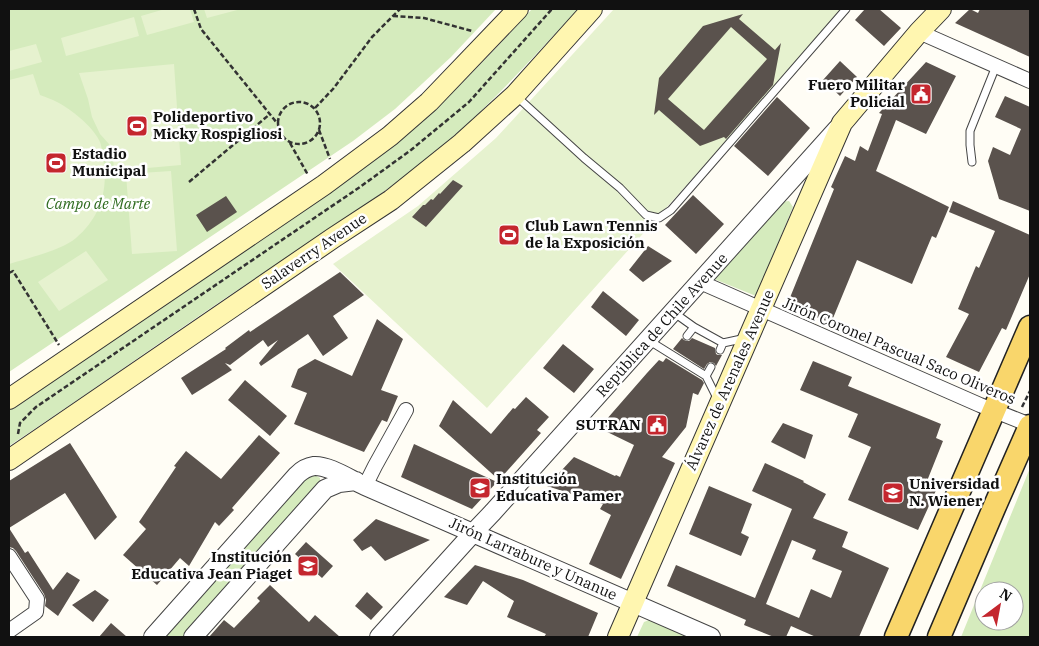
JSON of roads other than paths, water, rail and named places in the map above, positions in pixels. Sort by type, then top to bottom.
[{"type":"main road","points":[[9,399],[324,185],[390,136],[429,102],[518,9]]},
{"type":"main road","name":"Salaverry Avenue","points":[[9,460],[392,200],[462,143],[515,95],[592,9]]},
{"type":"main road","name":"República de Chile Avenue","points":[[842,123],[919,32],[941,9]]},
{"type":"main road","name":"Álvarez de Arenales Avenue","points":[[618,637],[842,123]]},
{"type":"main road","points":[[896,637],[1030,327]]},
{"type":"main road","points":[[939,637],[1030,426]]},
{"type":"street","points":[[919,32],[1030,80]]},
{"type":"street","name":"República de Chile Avenue","points":[[379,637],[842,123]]},
{"type":"street","name":"Jirón Coronel Pascual Saco Oliveros","points":[[700,282],[1030,426]]},
{"type":"street","points":[[193,637],[325,489],[339,483],[360,484],[374,466],[406,410]]},
{"type":"street","name":"Jirón Larrabure y Unanue","points":[[301,471],[312,466],[321,466],[711,637]]},
{"type":"street","points":[[153,637],[301,471],[314,473],[319,477],[325,489]]},
{"type":"street","points":[[9,556],[37,599],[36,612],[9,631]]},
{"type":"lane","points":[[515,95],[620,188],[646,215],[659,218],[671,210],[846,9]]},
{"type":"lane","points":[[972,162],[970,131],[996,66]]},
{"type":"lane","points":[[673,312],[721,346],[748,338]]},
{"type":"lane","points":[[687,336],[694,327]]},
{"type":"lane","points":[[648,340],[674,353],[706,376],[720,404]]},
{"type":"lane","points":[[706,376],[711,367]]},
{"type":"place","name":"Fuero Militar Policial","points":[[921,94]]},
{"type":"place","name":"Polideportivo Micky Rospigliosi","points":[[137,126]]},
{"type":"place","name":"Estadio Municipal","points":[[56,163]]},
{"type":"place","name":"Club Lawn Tennis de la Exposición","points":[[509,235]]},
{"type":"place","name":"SUTRAN","points":[[657,425]]},
{"type":"place","name":"Institución Educativa Pamer","points":[[480,488]]},
{"type":"place","name":"Universidad N. Wiener","points":[[893,493]]},
{"type":"place","name":"Institución Educativa Jean Piaget","points":[[308,566]]},
{"type":"park label","name":"Campo de Marte","points":[[98,204]]}]
